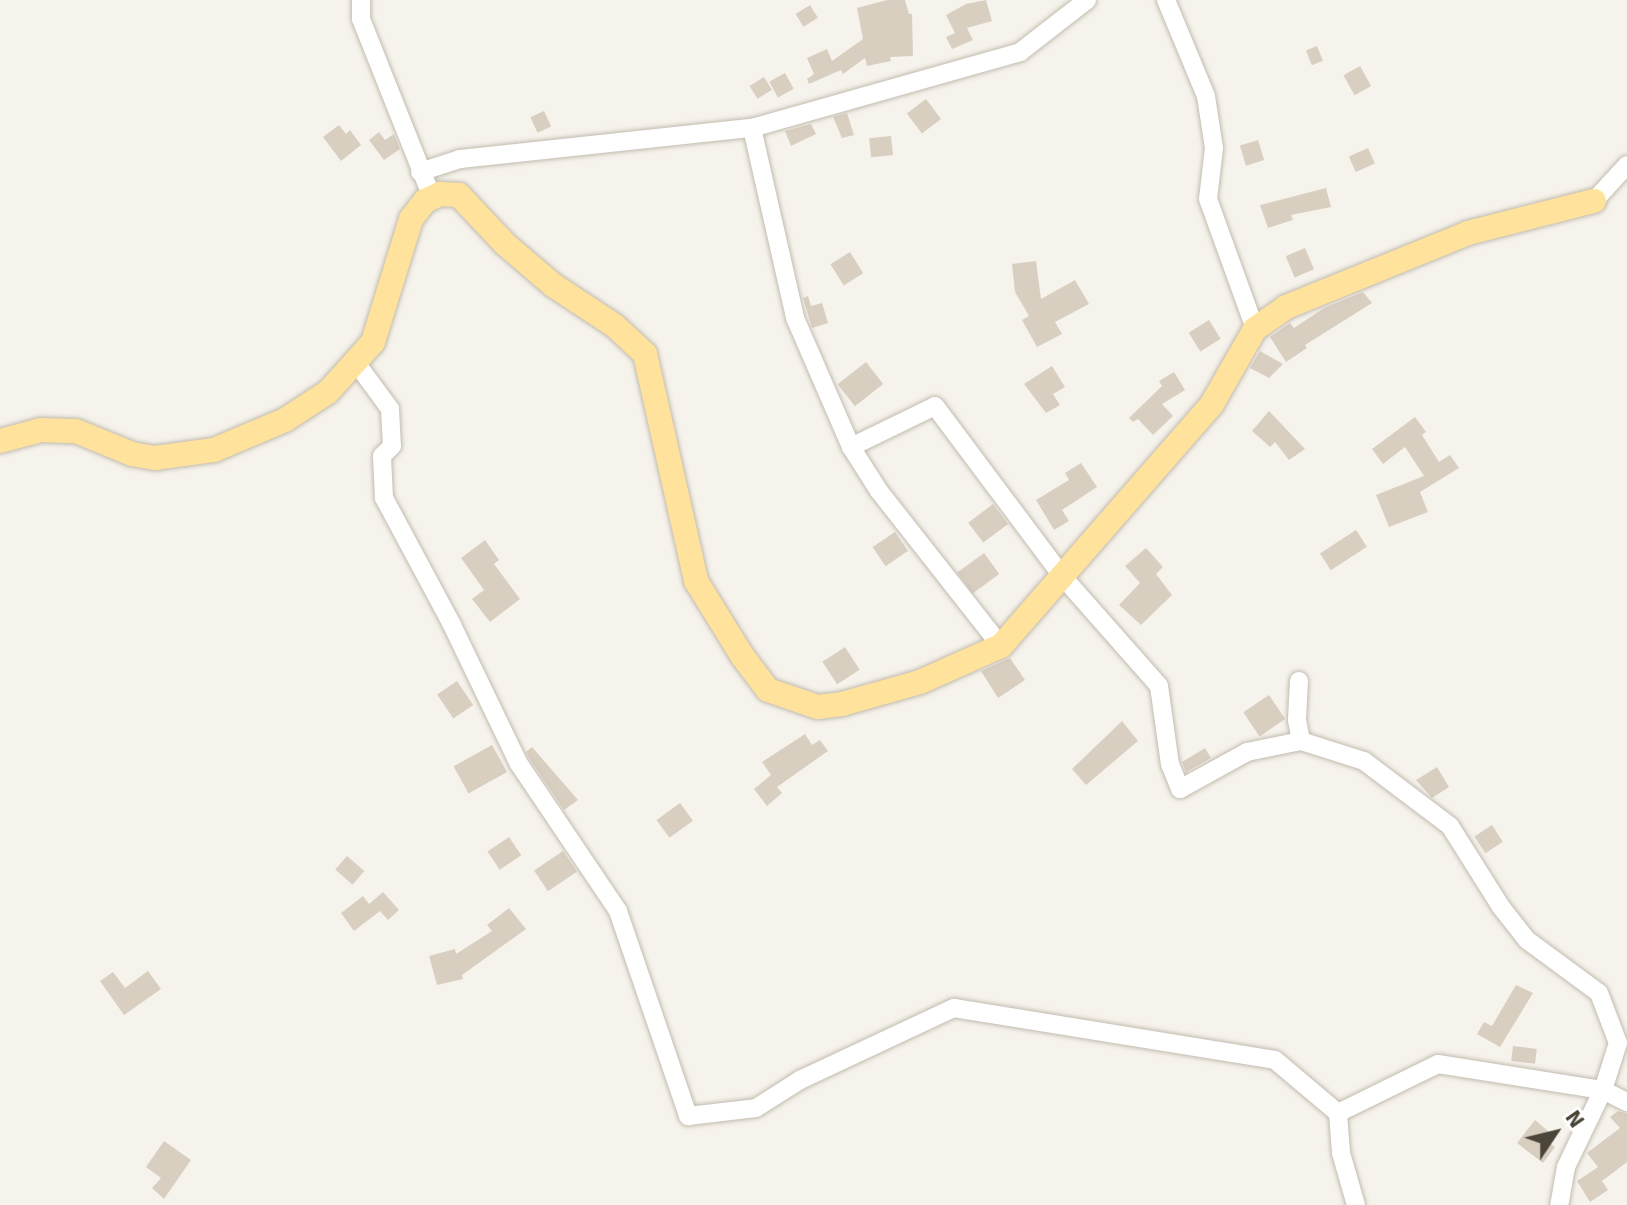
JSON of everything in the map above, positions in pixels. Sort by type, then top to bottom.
[{"type":"main road","points":[[0,441],[41,430],[76,431],[132,454],[155,458],[214,450],[285,420],[328,392],[357,364],[373,342],[411,219],[432,197],[459,195],[517,255],[553,285],[615,326],[645,354],[696,581],[743,657],[768,690],[818,707],[842,704],[920,682],[1001,646],[1212,404],[1255,329],[1286,307],[1468,233],[1594,201]]},
{"type":"street","points":[[361,0],[361,19],[432,197]]},
{"type":"street","points":[[420,172],[460,159],[752,128],[1020,52],[1087,0]]},
{"type":"street","points":[[1166,0],[1206,96],[1214,148],[1208,199],[1255,329]]},
{"type":"street","points":[[752,128],[795,318],[851,447],[879,491],[1001,646]]},
{"type":"street","points":[[1594,201],[1627,165]]},
{"type":"street","points":[[357,364],[390,409],[392,446],[382,456],[384,498],[452,625],[519,764],[618,911],[688,1116],[756,1108],[800,1080],[954,1008],[1275,1060],[1338,1113],[1341,1153],[1356,1205]]},
{"type":"street","points":[[851,447],[935,406],[1063,577],[1159,686],[1170,764],[1180,789],[1247,752],[1301,741],[1364,761],[1450,826],[1501,907],[1527,940],[1599,993],[1618,1043],[1603,1090],[1566,1167],[1559,1205]]},
{"type":"street","points":[[1299,681],[1297,720],[1301,741]]},
{"type":"street","points":[[1338,1113],[1438,1064],[1603,1090],[1627,1102]]},
{"type":"building","points":[[887,0],[905,0],[909,14],[912,14],[913,56],[890,57],[891,61],[867,66],[865,58],[843,74],[841,70],[809,84],[807,79],[814,74],[807,58],[827,49],[832,61],[863,39],[857,8]]},
{"type":"building","points":[[986,0],[992,21],[967,28],[973,40],[952,49],[946,37],[955,33],[946,15],[966,4]]},
{"type":"building","points":[[810,5],[818,18],[804,27],[796,14]]},
{"type":"building","points":[[1317,46],[1323,61],[1312,65],[1306,50]]},
{"type":"building","points":[[1360,66],[1371,86],[1355,95],[1343,75]]},
{"type":"building","points":[[785,73],[794,89],[778,97],[769,82]]},
{"type":"building","points":[[764,77],[772,90],[758,99],[750,86]]},
{"type":"building","points":[[926,99],[941,119],[922,133],[907,113]]},
{"type":"building","points":[[544,111],[551,126],[538,133],[530,117]]},
{"type":"building","points":[[847,113],[854,135],[842,138],[833,117]]},
{"type":"building","points":[[811,124],[816,134],[791,146],[785,131]]},
{"type":"building","points":[[339,125],[346,134],[350,130],[361,145],[341,161],[323,137]]},
{"type":"building","points":[[379,132],[385,140],[394,134],[400,149],[384,160],[369,140]]},
{"type":"building","points":[[891,136],[893,155],[871,157],[869,138]]},
{"type":"building","points":[[1258,140],[1264,160],[1246,166],[1240,146]]},
{"type":"building","points":[[1368,148],[1375,164],[1356,172],[1349,157]]},
{"type":"building","points":[[1326,188],[1331,207],[1291,215],[1293,220],[1268,228],[1260,205]]},
{"type":"building","points":[[1305,248],[1314,269],[1295,277],[1286,256]]},
{"type":"building","points":[[850,252],[863,273],[844,285],[830,264]]},
{"type":"building","points":[[1036,261],[1041,299],[1075,280],[1089,304],[1055,322],[1062,334],[1037,347],[1022,320],[1029,316],[1015,292],[1012,264]]},
{"type":"building","points":[[1363,292],[1372,303],[1305,345],[1307,348],[1286,362],[1270,337],[1290,323],[1294,328],[1324,308]]},
{"type":"building","points":[[808,296],[811,306],[822,303],[828,323],[812,328],[803,298]]},
{"type":"building","points":[[1209,320],[1221,339],[1200,351],[1189,333]]},
{"type":"building","points":[[1260,351],[1283,364],[1269,378],[1250,368]]},
{"type":"building","points":[[866,362],[883,384],[855,406],[838,384]]},
{"type":"building","points":[[1052,366],[1065,387],[1053,394],[1060,405],[1046,413],[1024,384]]},
{"type":"building","points":[[1174,372],[1185,390],[1162,404],[1173,416],[1153,435],[1138,419],[1133,422],[1129,418],[1162,386],[1159,381]]},
{"type":"building","points":[[1269,411],[1305,449],[1289,460],[1275,442],[1270,447],[1252,431]]},
{"type":"building","points":[[1415,417],[1426,432],[1422,435],[1439,462],[1450,455],[1459,468],[1420,492],[1428,512],[1389,527],[1376,495],[1424,476],[1405,447],[1383,464],[1372,449]]},
{"type":"building","points":[[1081,463],[1097,487],[1062,510],[1069,521],[1054,530],[1036,500],[1069,480],[1065,473]]},
{"type":"building","points":[[993,504],[1008,524],[983,543],[968,523]]},
{"type":"building","points":[[1356,530],[1367,547],[1331,570],[1320,553]]},
{"type":"building","points":[[895,532],[908,551],[885,566],[873,547]]},
{"type":"building","points":[[485,540],[499,560],[494,564],[520,599],[490,622],[472,599],[484,590],[461,558]]},
{"type":"building","points":[[1146,548],[1163,567],[1156,574],[1172,595],[1141,625],[1119,605],[1140,583],[1125,566]]},
{"type":"building","points":[[984,553],[999,574],[973,593],[957,572]]},
{"type":"building","points":[[845,647],[860,670],[837,684],[822,662]]},
{"type":"building","points":[[1010,658],[1025,680],[998,698],[981,671]]},
{"type":"building","points":[[457,681],[473,705],[453,718],[437,694]]},
{"type":"building","points":[[1269,695],[1285,719],[1260,736],[1243,712]]},
{"type":"building","points":[[1122,721],[1138,741],[1086,785],[1072,769]]},
{"type":"building","points":[[805,734],[812,745],[820,740],[828,751],[777,787],[782,793],[767,806],[754,789],[771,775],[762,762]]},
{"type":"building","points":[[492,745],[507,772],[469,793],[454,766]]},
{"type":"building","points":[[532,747],[578,800],[564,810],[529,758],[526,752]]},
{"type":"building","points":[[1205,748],[1211,758],[1186,772],[1182,762]]},
{"type":"building","points":[[1437,767],[1449,787],[1432,798],[1416,780]]},
{"type":"building","points":[[680,803],[693,821],[669,838],[657,820]]},
{"type":"building","points":[[1492,825],[1503,842],[1485,853],[1474,836]]},
{"type":"building","points":[[509,837],[521,855],[500,870],[487,852]]},
{"type":"building","points":[[563,851],[577,872],[548,891],[534,871]]},
{"type":"building","points":[[347,856],[364,871],[353,885],[335,870]]},
{"type":"building","points":[[383,892],[399,910],[388,920],[380,911],[354,931],[341,913],[363,896],[369,904]]},
{"type":"building","points":[[509,908],[526,929],[462,975],[463,979],[437,985],[429,956],[455,949],[456,954],[492,931],[487,925]]},
{"type":"building","points":[[148,971],[161,989],[124,1015],[100,981],[113,972],[125,988]]},
{"type":"building","points":[[1516,985],[1533,993],[1500,1047],[1477,1034],[1484,1022],[1492,1026]]},
{"type":"building","points":[[1513,1046],[1537,1049],[1535,1064],[1511,1061]]},
{"type":"building","points":[[1618,1111],[1627,1114],[1627,1162],[1602,1181],[1608,1190],[1590,1202],[1577,1181],[1598,1167],[1587,1153],[1620,1128],[1610,1117]]},
{"type":"building","points":[[1535,1120],[1549,1132],[1544,1138],[1555,1147],[1543,1163],[1517,1143]]},
{"type":"building","points":[[164,1141],[191,1160],[164,1199],[152,1188],[161,1178],[146,1167]]}]
